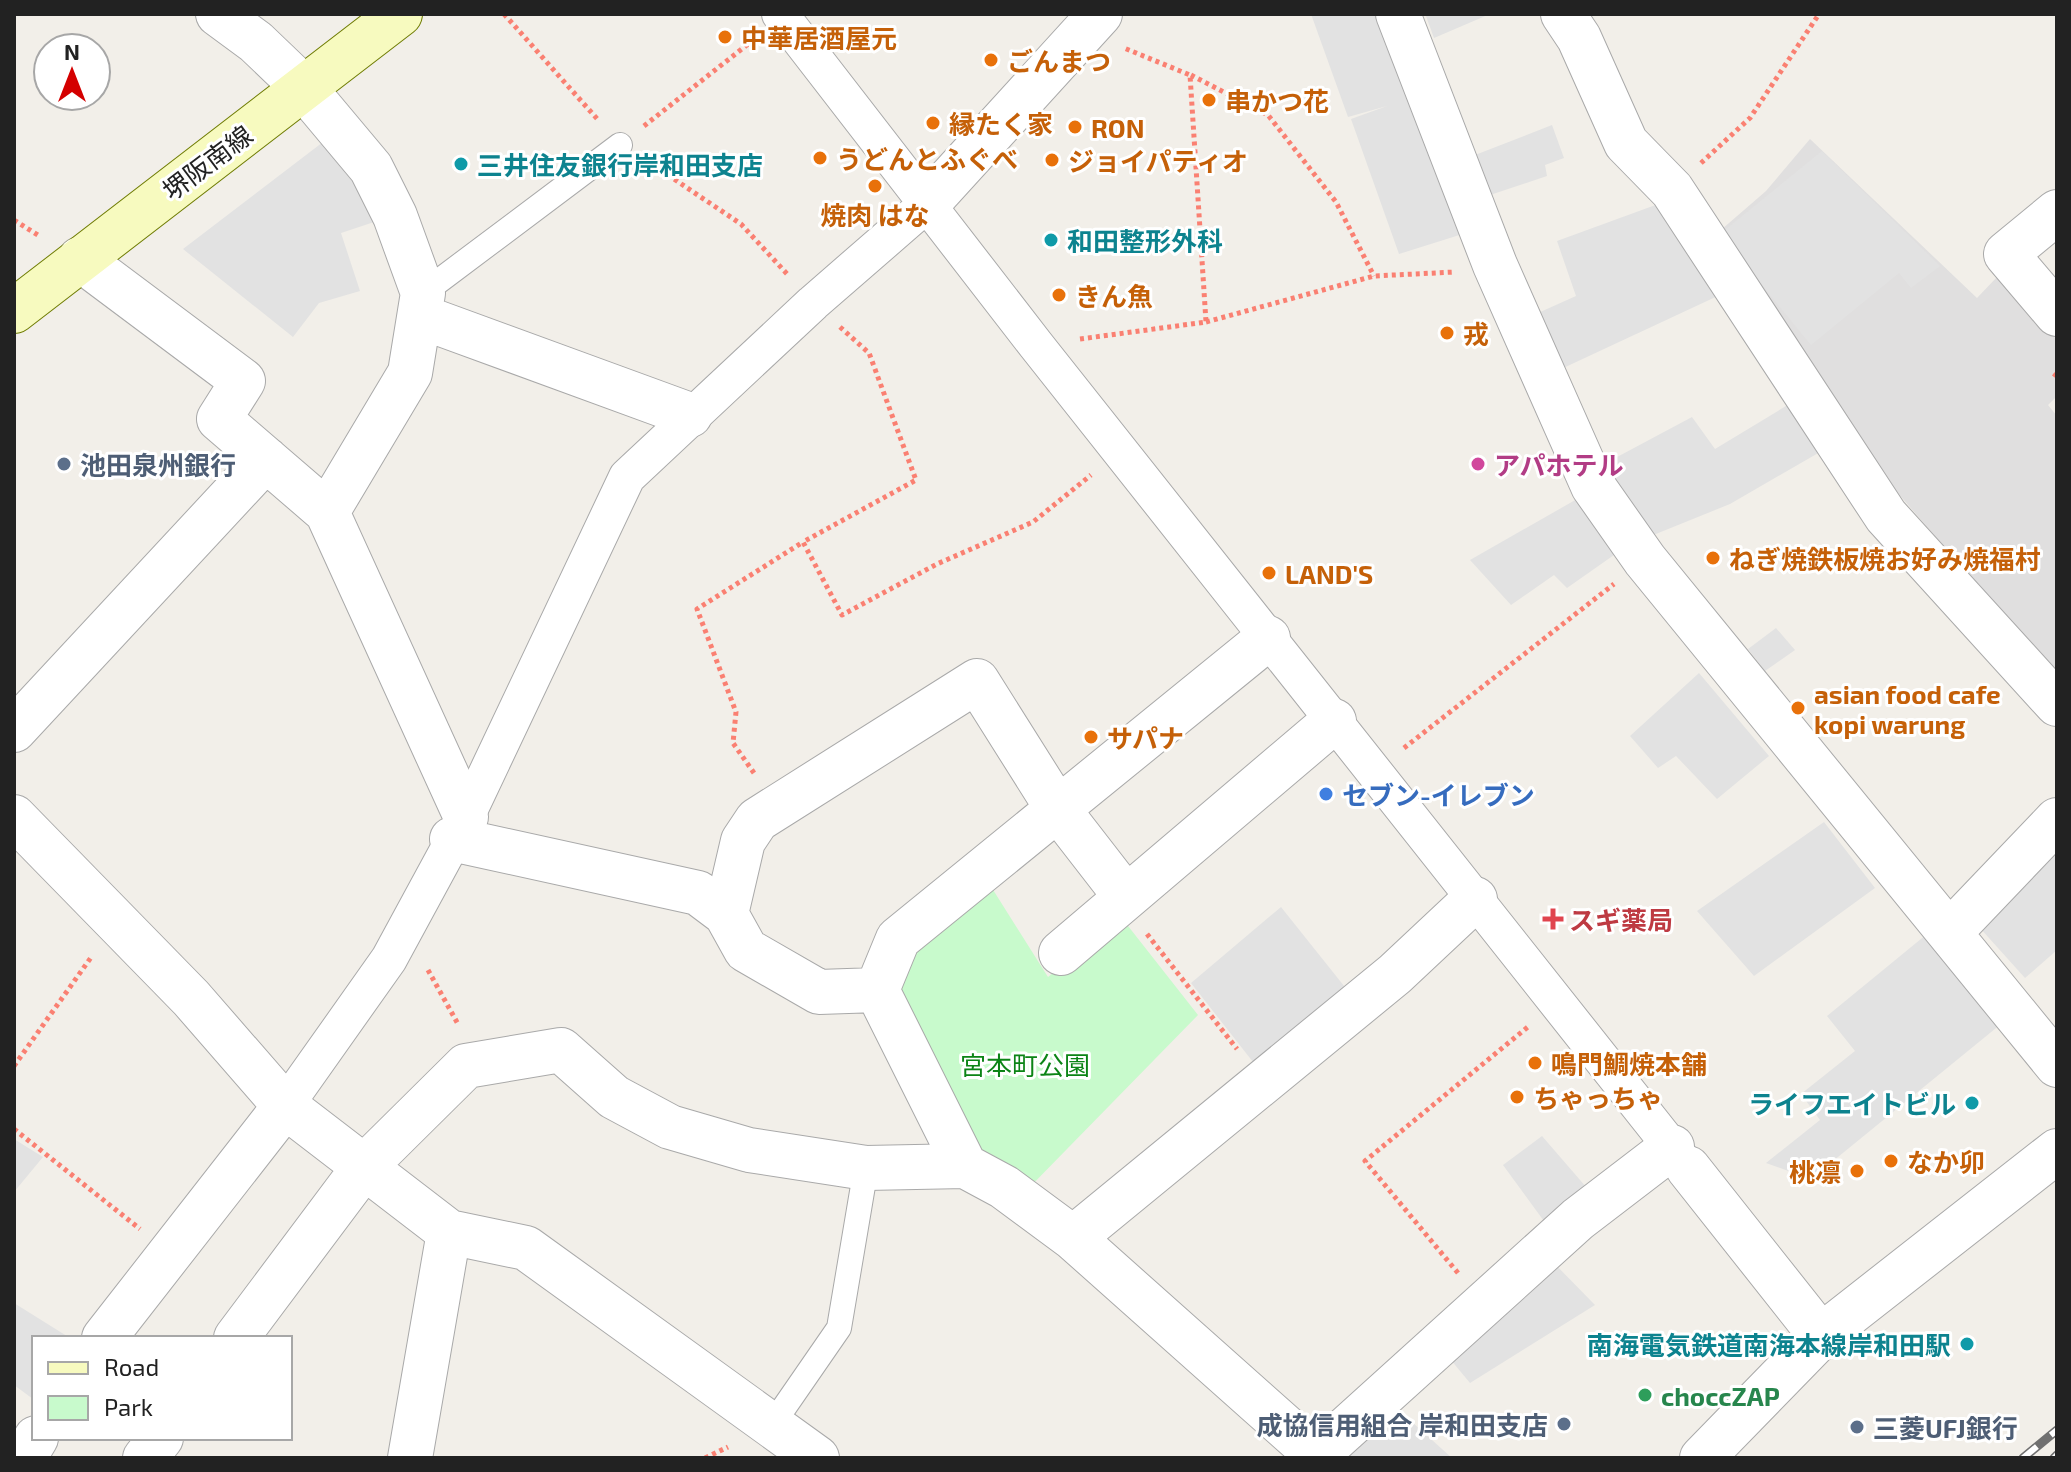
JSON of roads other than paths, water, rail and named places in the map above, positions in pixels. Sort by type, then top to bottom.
[{"type":"main road","name":"堺阪南線","points":[[14,311],[400,14]]},
{"type":"street","points":[[218,14],[256,42],[304,88],[371,168],[395,216],[423,305],[410,373],[327,512]]},
{"type":"street","points":[[1398,14],[1495,265],[1593,486],[1645,560],[1951,931],[2057,1065]]},
{"type":"street","points":[[1563,14],[1579,38],[1626,143],[1672,190],[1886,516],[2057,704]]},
{"type":"street","points":[[781,16],[1120,452],[1821,1336]]},
{"type":"street","points":[[106,1336],[285,1106],[389,959],[459,828],[627,477],[813,303],[928,203],[1091,23]]},
{"type":"street","points":[[2057,212],[2006,254],[2057,314]]},
{"type":"street","points":[[80,259],[243,381],[219,419],[327,512],[459,828]]},
{"type":"street","points":[[423,305],[690,415]]},
{"type":"street","points":[[14,730],[266,459]]},
{"type":"street","points":[[965,1166],[877,990],[898,939],[1268,638]]},
{"type":"street","points":[[726,914],[743,841],[757,820],[977,681],[1057,808],[1124,899]]},
{"type":"street","points":[[1061,953],[1334,721]]},
{"type":"street","points":[[14,817],[191,998],[285,1106],[449,1232],[526,1248],[817,1458]]},
{"type":"street","points":[[1951,931],[2057,820]]},
{"type":"street","points":[[459,828],[698,893],[726,914],[746,950],[819,992],[877,990]]},
{"type":"street","points":[[1073,1238],[1395,974],[1475,899]]},
{"type":"street","points":[[237,1336],[364,1167],[466,1066],[561,1050],[614,1097],[670,1127],[749,1150],[866,1168],[965,1166],[1004,1187],[1073,1238],[1318,1457],[1578,1219],[1680,1157]]},
{"type":"street","points":[[1702,1458],[1821,1336],[2057,1151]]},
{"type":"street","points":[[410,1458],[449,1232]]},
{"type":"street","points":[[24,1458],[35,1440]]},
{"type":"street","points":[[145,1458],[159,1440]]},
{"type":"lane","points":[[423,305],[626,140]]},
{"type":"lane","points":[[772,1425],[839,1328],[866,1168]]},
{"type":"railway","points":[[2023,1458],[2057,1430]]},
{"type":"railway","points":[[2054,1458],[2057,1455]]},
{"type":"place","name":"中華居酒屋元","points":[[725,37]]},
{"type":"place","name":"ごんまつ","points":[[991,60]]},
{"type":"place","name":"串かつ花","points":[[1209,100]]},
{"type":"place","name":"縁たく家","points":[[933,123]]},
{"type":"place","name":"RON","points":[[1075,127]]},
{"type":"place","name":"うどんとふぐべ","points":[[820,158]]},
{"type":"place","name":"ジョイパティオ","points":[[1052,160]]},
{"type":"place","name":"三井住友銀行岸和田支店","points":[[461,164]]},
{"type":"place","name":"焼肉 はな","points":[[875,186]]},
{"type":"place","name":"和田整形外科","points":[[1051,240]]},
{"type":"place","name":"きん魚","points":[[1059,295]]},
{"type":"place","name":"戎","points":[[1447,333]]},
{"type":"place","name":"池田泉州銀行","points":[[64,464]]},
{"type":"place","name":"アパホテル","points":[[1478,464]]},
{"type":"place","name":"ねぎ焼鉄板焼お好み焼福村","points":[[1713,558]]},
{"type":"place","name":"LAND'S","points":[[1269,573]]},
{"type":"place","name":"asian food cafe kopi warung","points":[[1798,708]]},
{"type":"place","name":"サパナ","points":[[1091,737]]},
{"type":"place","name":"セブン-イレブン","points":[[1326,794]]},
{"type":"place","name":"スギ薬局","points":[[1553,919]]},
{"type":"place","name":"鳴門鯛焼本舗","points":[[1535,1063]]},
{"type":"place","name":"ちゃっちゃ","points":[[1517,1097]]},
{"type":"place","name":"ライフエイトビル","points":[[1972,1103]]},
{"type":"place","name":"なか卯","points":[[1891,1161]]},
{"type":"place","name":"桃凛","points":[[1857,1171]]},
{"type":"place","name":"南海電気鉄道南海本線岸和田駅","points":[[1967,1344]]},
{"type":"place","name":"choccZAP","points":[[1645,1395]]},
{"type":"place","name":"成協信用組合 岸和田支店","points":[[1564,1424]]},
{"type":"place","name":"三菱UFJ銀行","points":[[1857,1427]]},
{"type":"park label","name":"宮本町公園","points":[[1025,1064]]}]
